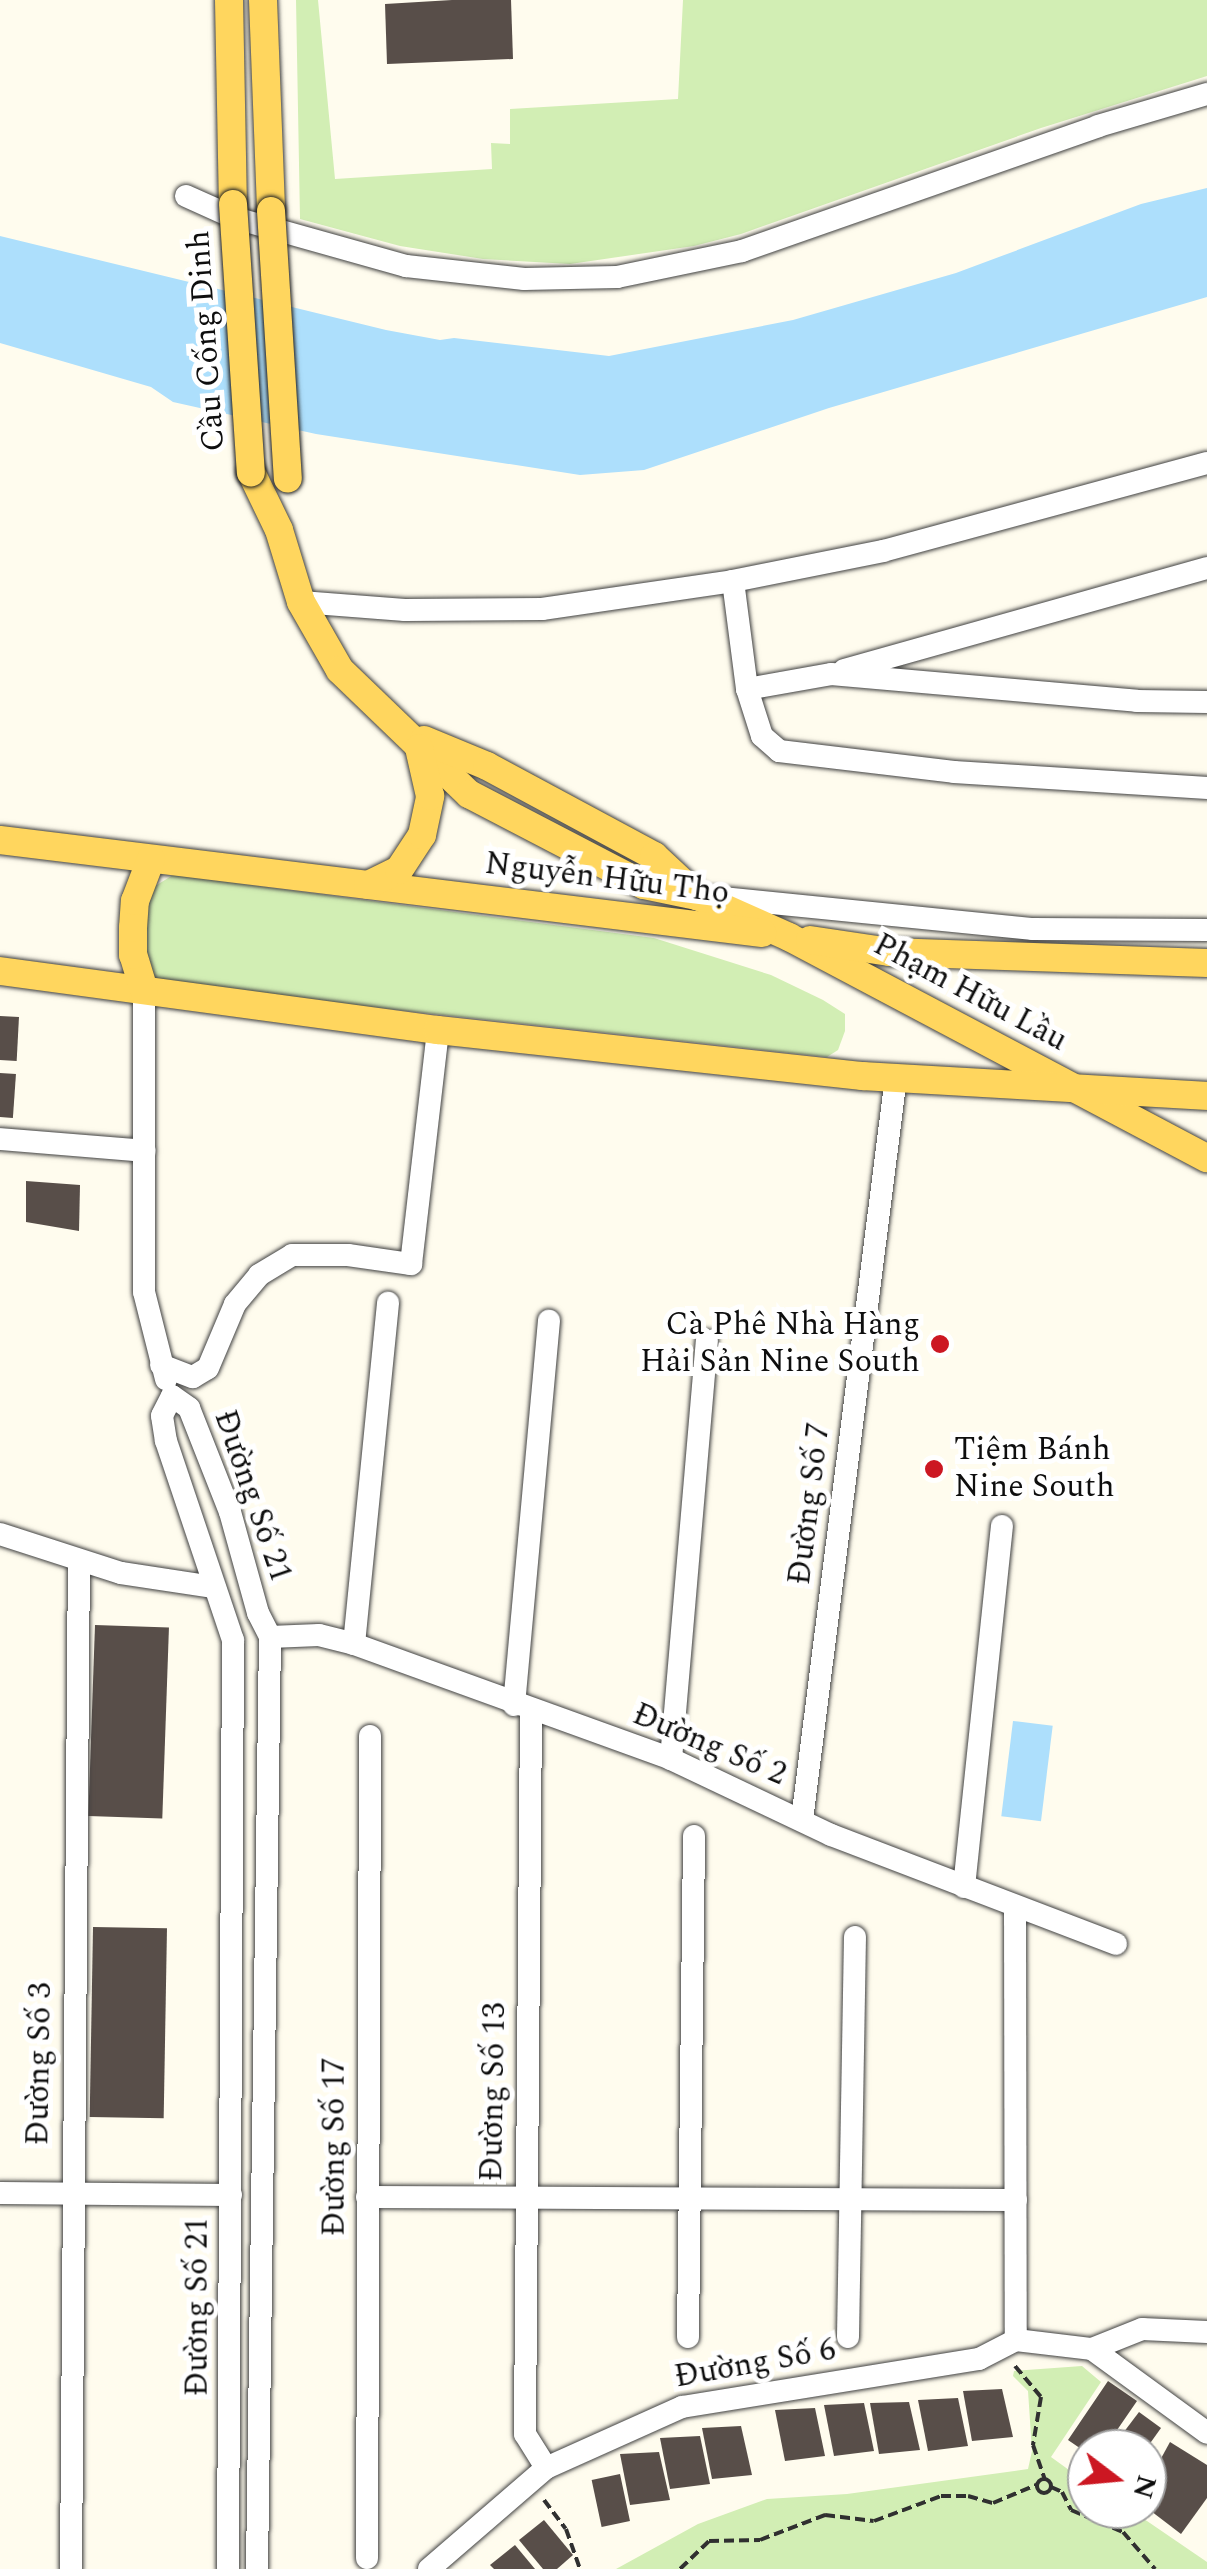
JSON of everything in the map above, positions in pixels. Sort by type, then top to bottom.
[{"type":"main road","name":"Cầu Cống Dinh","points":[[228,0],[233,204],[251,472]]},
{"type":"main road","name":"Phạm Hữu Lầu","points":[[263,0],[288,478],[279,530]]},
{"type":"main road","name":"Phạm Hữu Lầu","points":[[251,472],[279,530],[302,602],[340,670],[364,696],[413,736],[469,794],[644,885],[697,896],[789,937],[1207,1158]]},
{"type":"main road","points":[[367,885],[399,870],[413,853],[428,816],[429,779],[413,736]]},
{"type":"main road","name":"Nguyễn Hữu Thọ","points":[[0,840],[889,952],[1207,963]]},
{"type":"main road","points":[[144,990],[134,955],[133,928],[135,901],[152,859]]},
{"type":"main road","points":[[0,971],[438,1030],[896,1077],[1207,1096]]},
{"type":"street","points":[[186,196],[235,218],[406,266],[524,279],[616,276],[742,251],[1098,126],[1207,94]]},
{"type":"street","points":[[302,602],[405,610],[542,609],[733,581],[884,551],[1207,464]]},
{"type":"street","points":[[746,689],[831,674],[1207,568]]},
{"type":"street","points":[[733,581],[746,689],[762,736],[778,751],[1065,780],[1207,788]]},
{"type":"street","points":[[919,647],[914,666],[924,682]]},
{"type":"street","points":[[831,674],[1207,702]]},
{"type":"street","points":[[697,896],[1033,929],[1207,930]]},
{"type":"street","points":[[144,990],[144,1292],[172,1396]]},
{"type":"street","points":[[161,1365],[193,1377],[208,1368],[246,1289],[259,1275],[292,1254],[411,1264],[438,1030]]},
{"type":"street","name":"Đường Số 7","points":[[802,1820],[896,1077]]},
{"type":"street","points":[[0,1139],[145,1151]]},
{"type":"street","points":[[354,1644],[388,1304]]},
{"type":"street","name":"Đường Số 13","points":[[546,2468],[525,2434],[523,1708],[548,1321]]},
{"type":"street","points":[[671,1760],[707,1341]]},
{"type":"street","name":"Đường Số 21","points":[[228,2569],[233,1640],[166,1440],[162,1416],[172,1396],[188,1408],[230,1512],[258,1614],[270,1637],[257,2569]]},
{"type":"street","points":[[964,1887],[1002,1526]]},
{"type":"street","points":[[0,1534],[121,1573],[214,1588]]},
{"type":"street","name":"Đường Số 3","points":[[71,2569],[79,1561]]},
{"type":"street","name":"Đường Số 2","points":[[270,1637],[318,1635],[354,1644],[671,1760],[964,1887],[1116,1944]]},
{"type":"street","name":"Đường Số 17","points":[[367,2558],[370,1736]]},
{"type":"street","points":[[688,2337],[694,1836]]},
{"type":"street","points":[[1015,1908],[1016,2340],[1092,2349],[1142,2329],[1207,2332]]},
{"type":"street","points":[[848,2337],[854,1937]]},
{"type":"street","points":[[0,2193],[231,2194]]},
{"type":"street","points":[[367,2197],[1016,2200]]},
{"type":"street","name":"Đường Số 6","points":[[429,2569],[546,2468],[682,2407],[979,2359],[1016,2340]]},
{"type":"street","points":[[1092,2349],[1207,2433]]},
{"type":"path","points":[[1015,2366],[1041,2397],[1033,2445],[1045,2479],[1062,2492],[1071,2510],[1123,2532],[1155,2569]]},
{"type":"path","points":[[680,2569],[702,2546],[722,2538],[760,2540],[825,2515],[874,2521],[941,2496],[968,2496],[994,2503],[1045,2479]]},
{"type":"path","points":[[1036,2484],[1043,2494],[1051,2486]]},
{"type":"path","points":[[544,2500],[566,2529],[580,2569]]},
{"type":"green space","points":[[296,0],[318,0],[335,179],[492,169],[491,143],[510,144],[510,109],[678,99],[683,0],[1207,0],[1207,76],[1041,128],[741,234],[694,246],[570,264],[483,259],[400,246],[300,219]]},
{"type":"green space","points":[[173,875],[654,938],[771,975],[823,1000],[845,1014],[845,1031],[838,1050],[827,1057],[160,984],[146,968],[146,900],[152,888]]},
{"type":"green space","points":[[1082,2366],[1101,2382],[1051,2457],[1067,2469],[1067,2529],[1159,2529],[1207,2562],[1207,2569],[616,2569],[698,2524],[767,2499],[847,2494],[1028,2469],[1032,2451],[1028,2391],[1013,2376],[1014,2371]]},
{"type":"water","points":[[1207,188],[1207,297],[829,408],[644,470],[580,475],[316,434],[173,402],[151,387],[0,343],[0,236],[386,330],[440,340],[454,338],[609,356],[793,320],[956,273],[1141,204]]},
{"type":"water","points":[[1013,1721],[1053,1726],[1041,1821],[1001,1816]]},
{"type":"building","points":[[511,0],[513,59],[387,64],[385,4]]},
{"type":"building","points":[[0,1016],[19,1017],[17,1061],[0,1060]]},
{"type":"building","points":[[0,1073],[16,1074],[13,1118],[0,1117]]},
{"type":"building","points":[[26,1181],[80,1185],[79,1231],[26,1222]]},
{"type":"building","points":[[95,1625],[169,1628],[162,1818],[88,1816]]},
{"type":"building","points":[[93,1927],[167,1928],[164,2118],[90,2117]]},
{"type":"building","points":[[1108,2381],[1137,2401],[1118,2429],[1075,2429]]},
{"type":"building","points":[[1002,2389],[1013,2437],[972,2441],[963,2391]]},
{"type":"building","points":[[958,2398],[968,2446],[928,2451],[918,2400]]},
{"type":"building","points":[[909,2402],[920,2450],[879,2454],[870,2403]]},
{"type":"building","points":[[864,2403],[874,2451],[834,2456],[824,2405]]},
{"type":"building","points":[[815,2408],[825,2456],[785,2461],[775,2410]]},
{"type":"building","points":[[1139,2412],[1161,2428],[1160,2429],[1126,2429]]},
{"type":"building","points":[[741,2426],[752,2475],[712,2479],[702,2428]]},
{"type":"building","points":[[700,2436],[710,2484],[670,2489],[660,2438]]},
{"type":"building","points":[[1170,2442],[1207,2465],[1207,2498],[1181,2534],[1167,2523]]},
{"type":"building","points":[[659,2452],[670,2500],[630,2505],[620,2454]]},
{"type":"building","points":[[620,2474],[630,2521],[602,2527],[592,2480]]},
{"type":"building","points":[[544,2520],[573,2555],[557,2569],[543,2569],[519,2540]]},
{"type":"building","points":[[515,2545],[535,2569],[494,2569],[490,2565]]},
{"type":"place","name":"Cà Phê Nhà Hàng Hải Sản Nine South","points":[[940,1344]]},
{"type":"place","name":"Tiệm Bánh Nine South","points":[[934,1469]]}]
